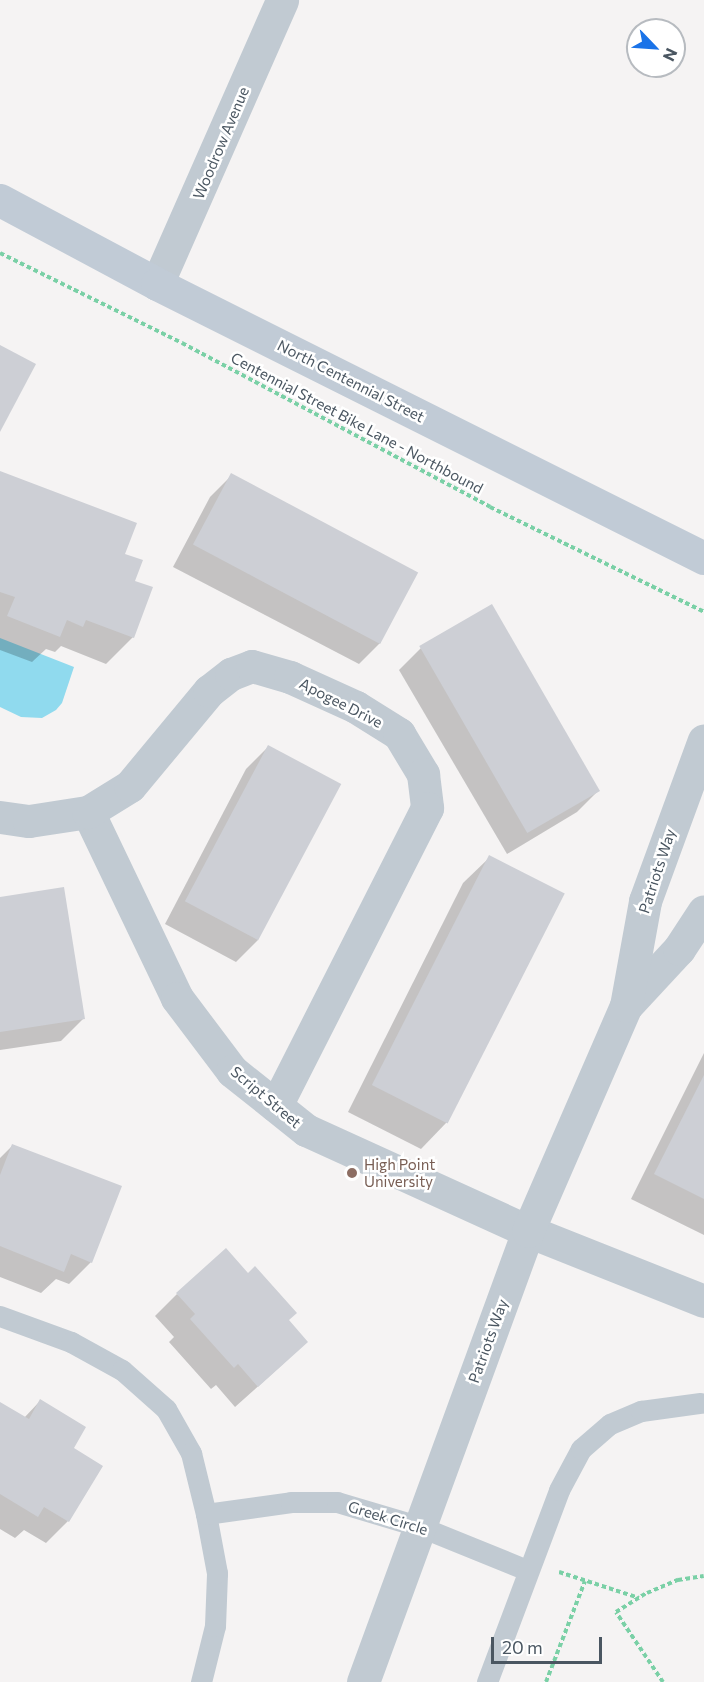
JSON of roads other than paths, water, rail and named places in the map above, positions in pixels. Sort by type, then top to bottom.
[{"type":"main road","name":"North Centennial Street","points":[[0,200],[158,284],[704,558]]},
{"type":"street","name":"Woodrow Avenue","points":[[158,284],[282,0]]},
{"type":"street","name":"Apogee Drive","points":[[0,817],[29,820],[88,812],[130,786],[209,691],[231,674],[252,666],[318,690],[399,734],[423,774],[427,808],[276,1106]]},
{"type":"street","name":"Patriots Way","points":[[363,1682],[528,1231],[626,1006],[645,901],[698,774],[704,740]]},
{"type":"street","name":"Script Street","points":[[88,812],[177,998],[231,1071],[306,1130],[528,1231],[704,1301]]},
{"type":"street","name":"Patriots Way","points":[[626,1006],[679,948],[704,911]]},
{"type":"lane","points":[[0,1316],[71,1342],[123,1370],[166,1409],[191,1453],[218,1574],[215,1626],[201,1682]]},
{"type":"lane","points":[[487,1682],[559,1490],[581,1449],[610,1425],[641,1411],[700,1403]]},
{"type":"lane","name":"Greek Circle","points":[[206,1514],[291,1502],[337,1502],[421,1527],[529,1566]]},
{"type":"water","points":[[0,638],[74,667],[62,703],[56,710],[42,718],[21,717],[0,707]]},
{"type":"place","name":"High Point University","points":[[352,1173]]}]
